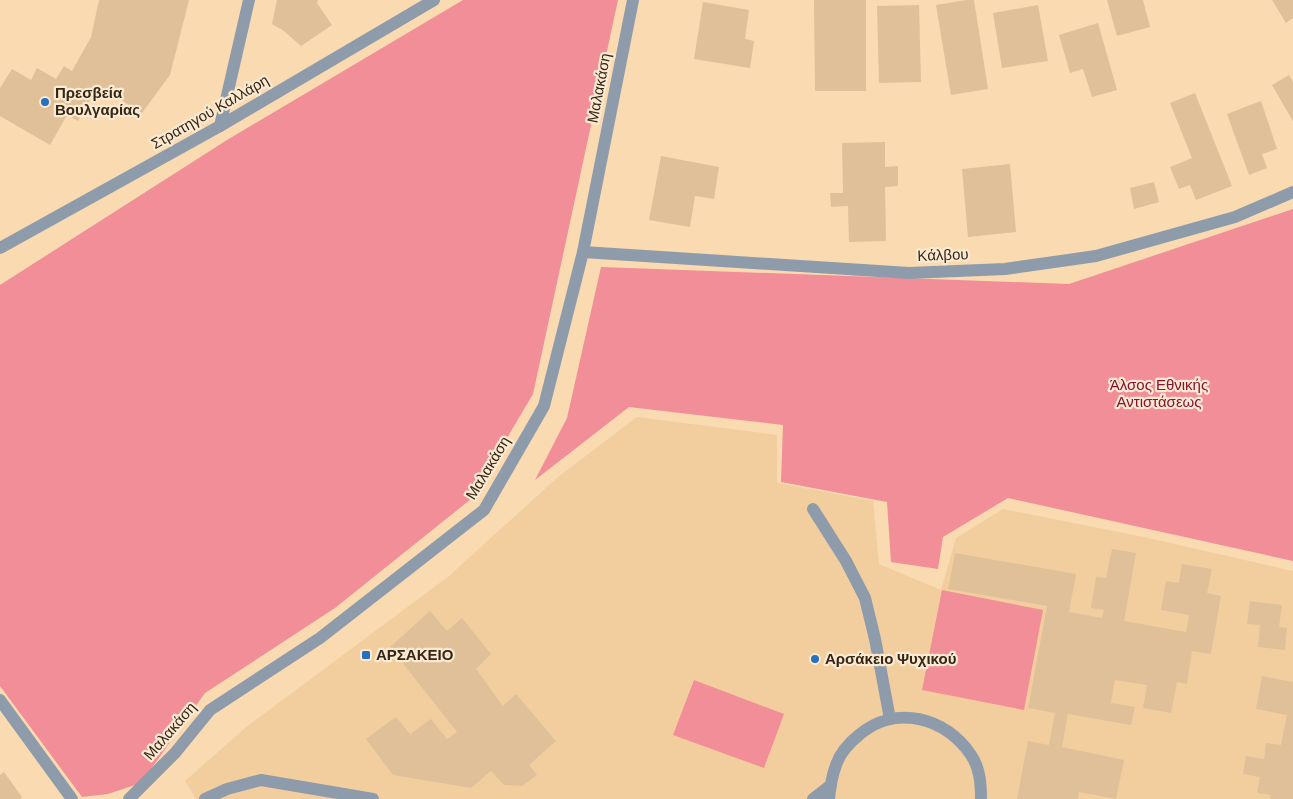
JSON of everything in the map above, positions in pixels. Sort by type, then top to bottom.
[{"type":"street","points":[[220,126],[248,0]]},
{"type":"street","name":"Στρατηγού Καλλάρη","points":[[0,248],[220,126],[434,0]]},
{"type":"street","name":"Μαλακάση","points":[[129,799],[174,753],[210,710],[320,638],[484,510],[544,406],[583,252],[632,0]]},
{"type":"street","name":"Κάλβου","points":[[583,252],[909,273],[1004,269],[1096,256],[1235,217],[1293,192]]},
{"type":"street","points":[[813,509],[846,561],[865,598],[890,719]]},
{"type":"street","points":[[0,700],[72,799]]},
{"type":"street","points":[[829,799],[836,764],[849,744],[867,728],[890,719],[914,718],[937,724],[957,737],[972,756],[980,779],[981,799]]},
{"type":"street","points":[[205,799],[228,789],[261,780],[373,799]]},
{"type":"street","points":[[813,799],[831,785]]},
{"type":"shaded area","name":"Αρσάκειο Ψυχικού","points":[[637,417],[777,435],[777,483],[873,501],[879,564],[941,590],[956,538],[1003,509],[1144,537],[1293,571],[1293,799],[196,799],[185,781],[245,728],[449,576],[558,477]]},
{"type":"green space","points":[[463,0],[618,0],[533,394],[471,499],[335,608],[205,693],[141,783],[108,794],[82,797],[0,686],[0,285],[227,140]]},
{"type":"green space","name":"Άλσος Εθνικής Αντιστάσεως","points":[[1293,209],[1293,561],[1008,498],[943,537],[938,569],[891,562],[887,502],[781,482],[783,425],[629,407],[535,480],[567,418],[601,267],[1069,284]]},
{"type":"green space","points":[[942,590],[1043,610],[1024,710],[922,690]]},
{"type":"green space","points":[[694,680],[784,714],[764,768],[673,735]]},
{"type":"building","points":[[99,0],[189,0],[170,75],[142,113],[98,86],[78,121],[67,115],[50,145],[0,116],[0,88],[12,69],[31,80],[37,68],[56,79],[64,66],[72,71],[91,37]]},
{"type":"building","points":[[277,0],[318,0],[317,3],[332,25],[301,46],[284,31],[272,24]]},
{"type":"building","points":[[814,0],[866,0],[866,91],[815,91]]},
{"type":"building","points":[[974,0],[988,89],[951,95],[936,5]]},
{"type":"building","points":[[1107,0],[1143,0],[1150,27],[1117,36]]},
{"type":"building","points":[[1272,0],[1293,0],[1293,18],[1286,23]]},
{"type":"building","points":[[703,2],[749,10],[745,39],[754,41],[750,68],[694,59]]},
{"type":"building","points":[[919,5],[921,82],[879,83],[877,6]]},
{"type":"building","points":[[1038,5],[1048,61],[1002,68],[993,13]]},
{"type":"building","points":[[1098,23],[1117,90],[1092,97],[1083,69],[1070,73],[1059,35]]},
{"type":"building","points":[[1289,75],[1293,82],[1293,121],[1272,85]]},
{"type":"building","points":[[1195,93],[1232,186],[1196,200],[1190,185],[1179,189],[1170,167],[1192,158],[1170,103]]},
{"type":"building","points":[[1261,101],[1277,149],[1262,154],[1267,168],[1249,175],[1227,114]]},
{"type":"building","points":[[885,142],[885,167],[898,166],[898,186],[885,187],[886,241],[849,242],[848,206],[831,207],[830,193],[843,193],[842,143]]},
{"type":"building","points":[[661,156],[719,167],[714,199],[695,196],[690,227],[649,220]]},
{"type":"building","points":[[1010,164],[1016,232],[968,237],[962,169]]},
{"type":"building","points":[[1154,182],[1159,202],[1134,209],[1130,188]]},
{"type":"building","points":[[1112,549],[1136,553],[1124,621],[1186,632],[1189,615],[1161,610],[1166,581],[1179,583],[1182,564],[1212,569],[1207,593],[1221,596],[1211,654],[1192,651],[1187,684],[1177,682],[1171,713],[1143,708],[1147,685],[1115,680],[1111,703],[1135,707],[1131,725],[1068,714],[1062,747],[1124,760],[1116,799],[1079,792],[1078,799],[1017,799],[1028,741],[1049,745],[1055,713],[1028,708],[1047,606],[948,589],[955,553],[1076,574],[1069,612],[1102,618],[1104,610],[1091,608],[1096,577],[1106,578]]},
{"type":"building","points":[[1250,601],[1282,605],[1279,627],[1287,628],[1285,650],[1258,647],[1260,625],[1247,624]]},
{"type":"building","points":[[430,611],[447,631],[462,618],[491,654],[476,669],[503,706],[516,694],[556,741],[529,765],[537,775],[522,786],[504,785],[491,771],[471,788],[393,775],[366,739],[396,717],[410,734],[431,719],[447,739],[457,732],[390,647]]},
{"type":"building","points":[[1262,676],[1293,682],[1293,799],[1270,799],[1271,795],[1257,793],[1260,777],[1243,774],[1246,756],[1264,759],[1266,743],[1281,745],[1287,715],[1256,709]]},
{"type":"building","points":[[4,772],[22,797],[20,799],[0,799],[0,775]]},
{"type":"place","name":"Πρεσβεία Βουλγαρίας","points":[[45,102]]},
{"type":"place","name":"ΑΡΣΑΚΕΙΟ","points":[[366,655]]},
{"type":"place","name":"Αρσάκειο Ψυχικού","points":[[815,659]]}]
